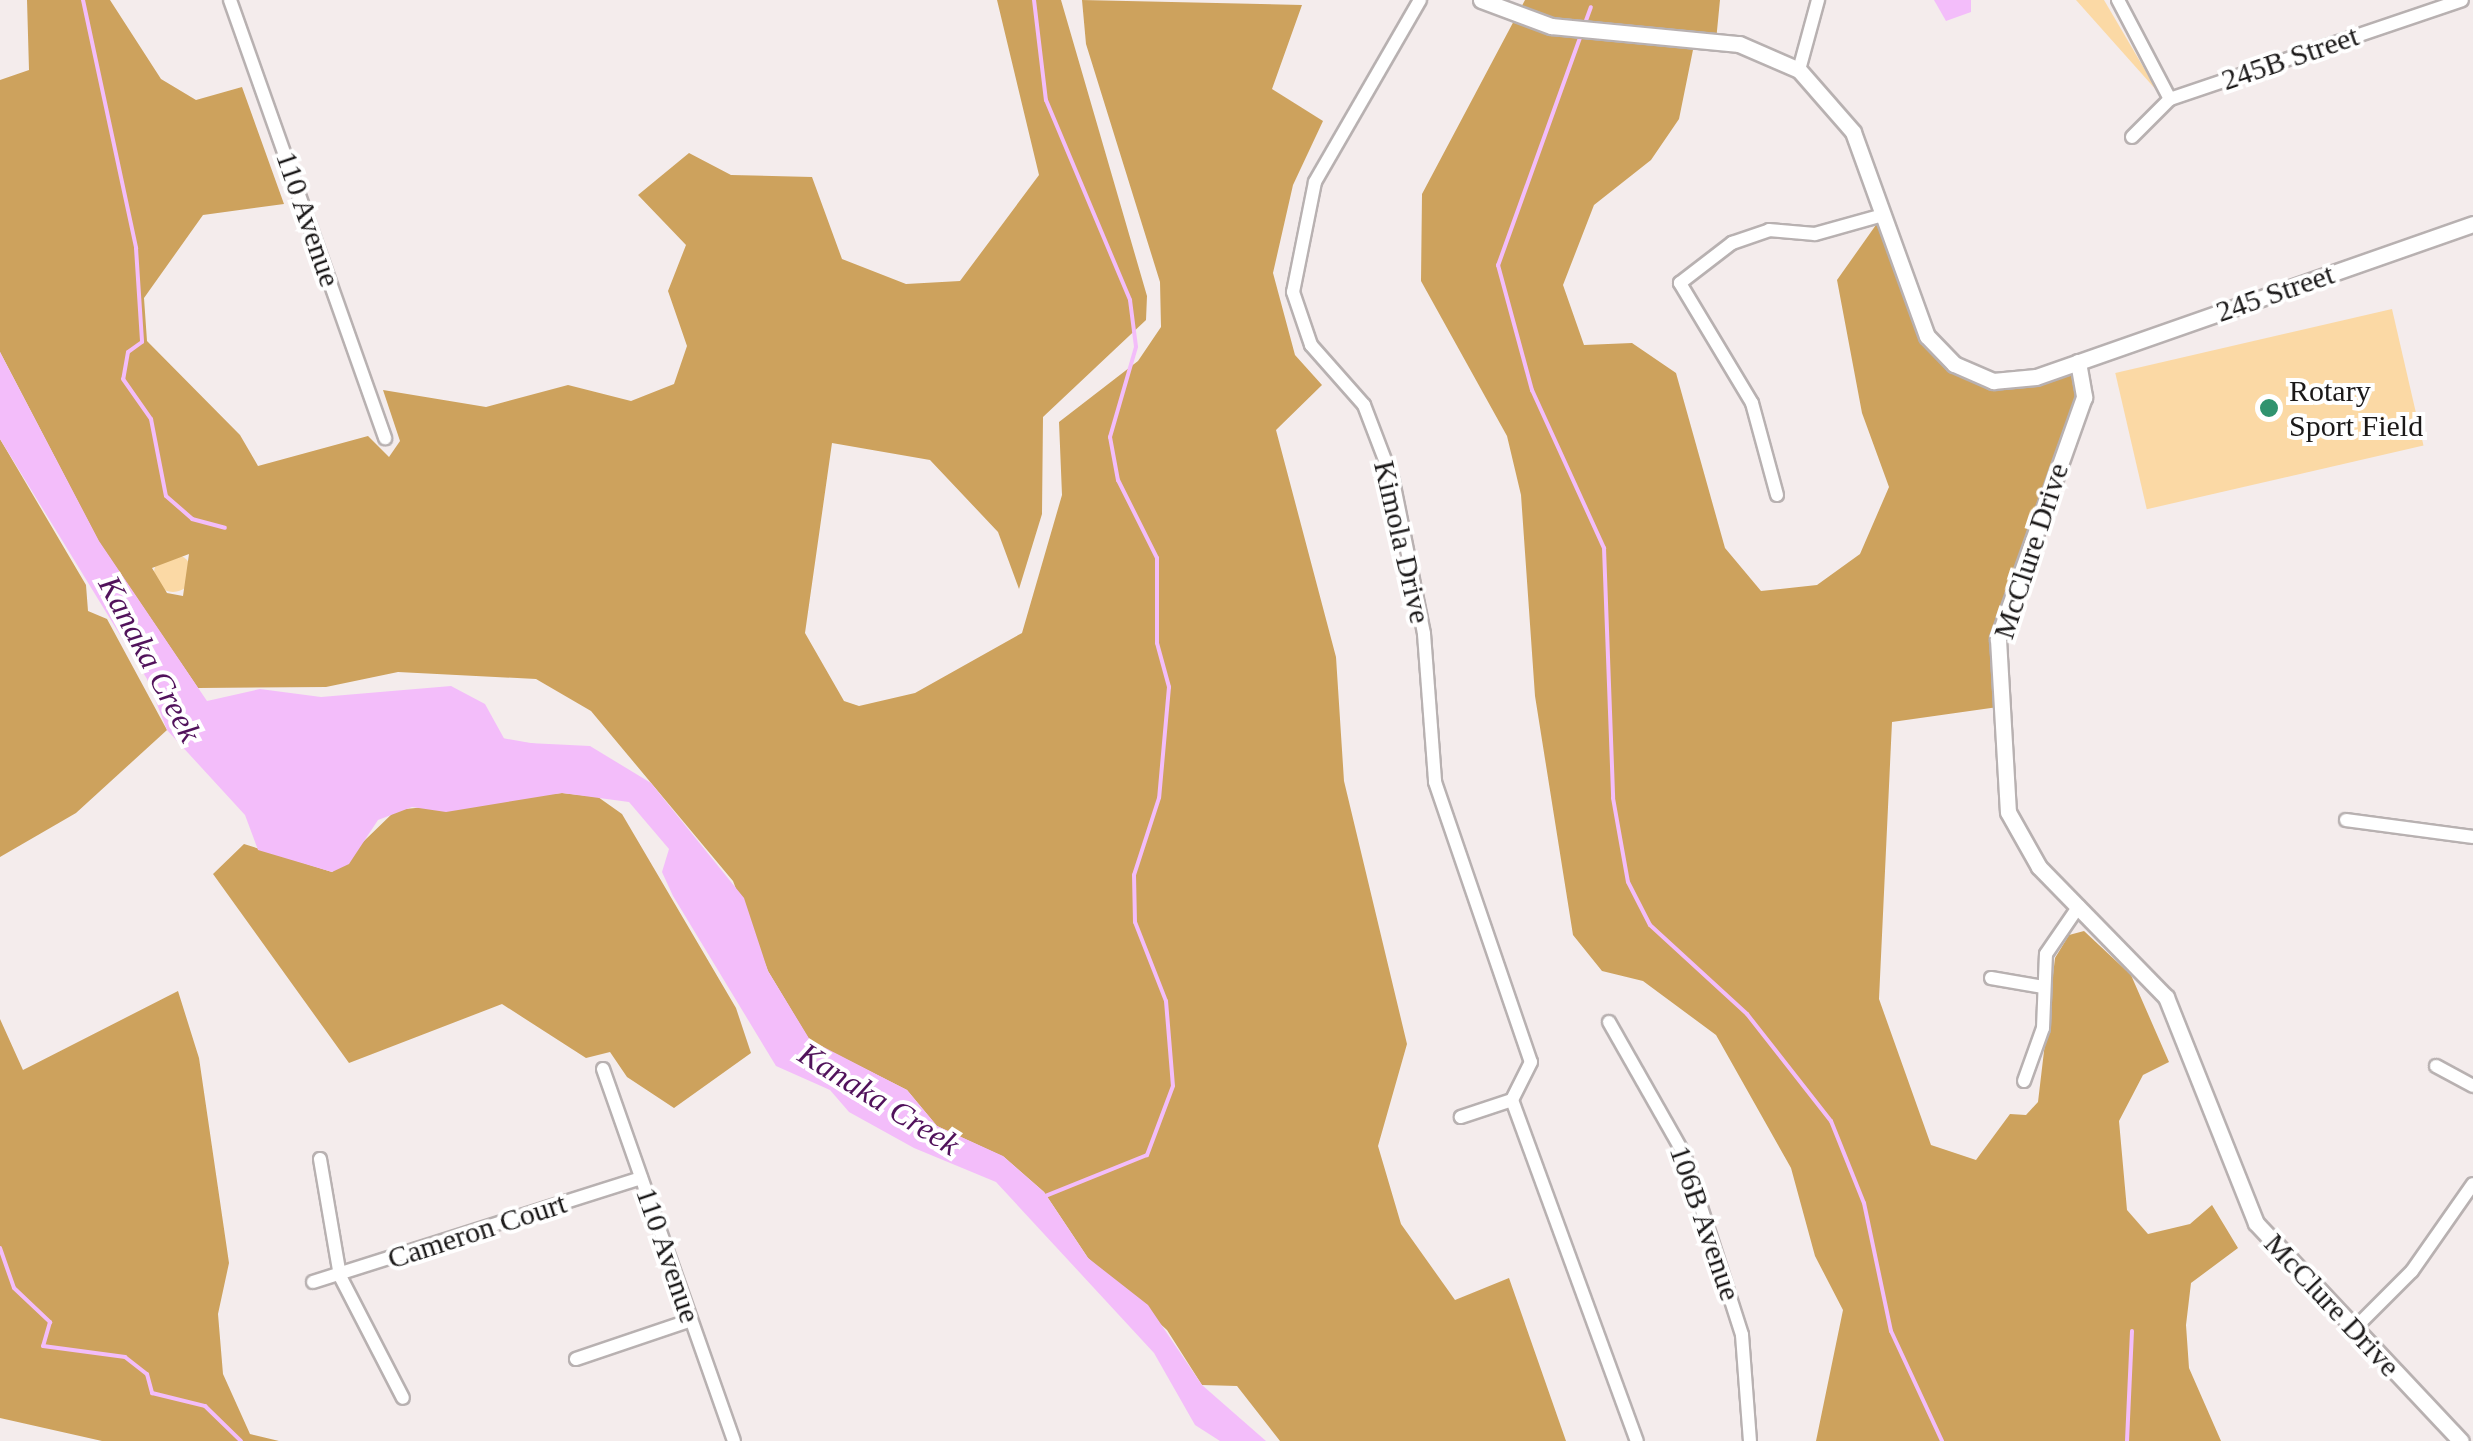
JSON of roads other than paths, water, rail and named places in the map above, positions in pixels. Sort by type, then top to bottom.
[{"type":"street","name":"110 Avenue","points":[[230,0],[386,438]]},
{"type":"street","name":"Kimola Drive","points":[[1420,0],[1315,182],[1293,292],[1310,345],[1364,405],[1393,482],[1424,634],[1435,782],[1531,1062],[1512,1100]]},
{"type":"street","points":[[1482,0],[1551,26],[1739,44],[1799,70],[1853,132],[1921,326],[1944,357],[2003,382],[2078,362]]},
{"type":"street","points":[[1799,70],[1818,0]]},
{"type":"street","points":[[2118,0],[2170,99]]},
{"type":"street","name":"245B Street","points":[[2132,137],[2170,99],[2462,0]]},
{"type":"street","points":[[1777,495],[1752,404],[1680,282],[1732,243],[1769,230],[1815,234],[1883,215]]},
{"type":"street","name":"245 Street","points":[[2078,362],[2473,224]]},
{"type":"street","name":"McClure Drive","points":[[2078,362],[2084,396],[2003,614],[1997,673],[2008,812],[2034,860],[2144,966],[2172,1009],[2247,1210],[2461,1441]]},
{"type":"street","points":[[2346,820],[2473,837]]},
{"type":"street","points":[[2024,1080],[2040,1046],[2046,954],[2079,906]]},
{"type":"street","points":[[1991,978],[2043,988]]},
{"type":"street","name":"106B Avenue","points":[[1609,1022],[1684,1154],[1742,1335],[1750,1441]]},
{"type":"street","points":[[2436,1066],[2473,1086]]},
{"type":"street","name":"110 Avenue","points":[[604,1069],[734,1441]]},
{"type":"street","points":[[1460,1117],[1512,1100],[1637,1441]]},
{"type":"street","points":[[320,1159],[340,1276],[403,1398]]},
{"type":"street","name":"Cameron Court","points":[[313,1282],[641,1178]]},
{"type":"street","points":[[2354,1329],[2412,1271],[2473,1184]]},
{"type":"street","points":[[576,1359],[691,1320]]},
{"type":"water","points":[[1934,0],[1971,0],[1971,12],[1946,21]]},
{"type":"water","points":[[0,352],[99,541],[207,701],[260,689],[321,697],[451,686],[485,704],[506,742],[590,746],[651,783],[744,898],[768,971],[810,1040],[907,1090],[937,1126],[1003,1156],[1044,1192],[1088,1258],[1148,1305],[1202,1385],[1266,1441],[1220,1441],[1195,1425],[1154,1353],[996,1182],[914,1148],[849,1112],[830,1090],[776,1066],[673,896],[662,872],[669,849],[629,802],[562,793],[446,812],[412,807],[378,820],[349,864],[332,872],[258,850],[245,815],[167,730],[147,679],[0,439]]},
{"type":"waterway","points":[[83,0],[136,248],[142,342],[128,352],[123,379],[151,419],[166,496],[192,519],[225,528]]},
{"type":"waterway","points":[[1034,0],[1046,100],[1130,300],[1136,347],[1110,437],[1118,480],[1157,558],[1157,643],[1169,687],[1159,798],[1134,875],[1135,922],[1166,1001],[1173,1086],[1147,1155],[1043,1197]]},
{"type":"waterway","points":[[1584,26],[1591,7]]},
{"type":"waterway","points":[[1581,35],[1498,265],[1532,390],[1604,548],[1613,798],[1628,882],[1650,925],[1747,1014],[1831,1121],[1864,1203],[1891,1331],[1942,1441]]},
{"type":"waterway","name":"Kanaka Creek","points":[[502,740],[547,748]]},
{"type":"waterway","points":[[0,1248],[14,1288],[50,1322],[43,1346],[125,1357],[147,1374],[152,1393],[205,1406],[241,1441]]},
{"type":"waterway","points":[[2127,1441],[2132,1331]]},
{"type":"place","name":"Rotary Sport Field","points":[[2269,408]]}]
